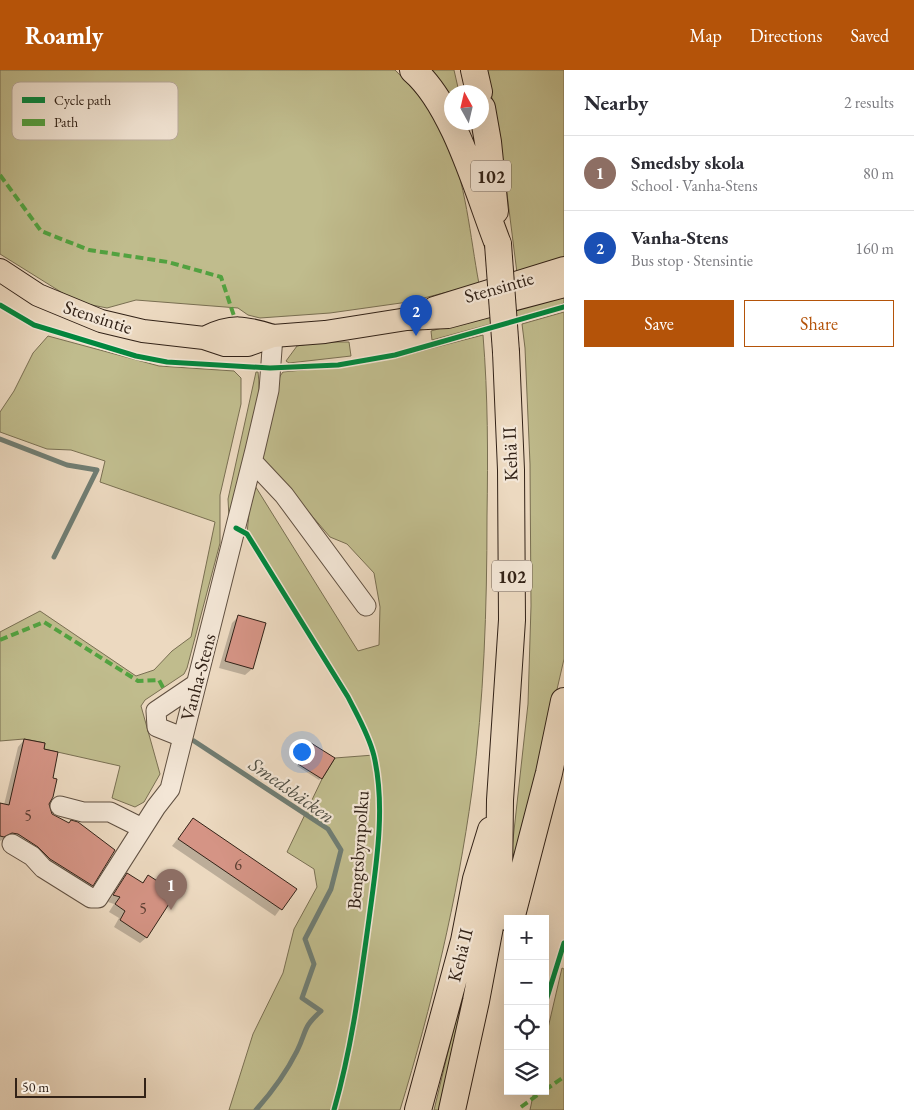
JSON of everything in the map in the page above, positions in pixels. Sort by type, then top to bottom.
[{"type":"highway","points":[[413,70],[434,94],[455,134],[498,244]]},
{"type":"highway","points":[[474,70],[477,85]]},
{"type":"highway","name":"Kehä II","points":[[452,1110],[476,1001],[499,879],[500,800],[512,620],[511,470],[506,352],[498,244],[486,130]]},
{"type":"highway","points":[[512,915],[549,773],[564,701]]},
{"type":"highway","name":"Kehä II","points":[[418,1110],[464,942],[476,879],[500,800]]},
{"type":"highway","points":[[459,1110],[473,1070],[504,948]]},
{"type":"main road","name":"Stensintie","points":[[407,319],[444,303],[564,268]]},
{"type":"main road","name":"Stensintie","points":[[0,270],[38,294],[101,322],[143,332],[204,338],[224,345],[242,345],[273,336],[325,332],[407,319],[448,318],[564,286]]},
{"type":"street","name":"Vanha-Stens","points":[[12,844],[32,856],[43,868],[91,898],[98,898],[142,828],[170,789],[253,462],[269,390],[273,336]]},
{"type":"street","points":[[253,462],[284,495],[366,606]]},
{"type":"street","points":[[182,737],[156,727],[154,715],[156,711],[196,684]]},
{"type":"street","points":[[60,806],[83,812],[110,812],[142,828]]},
{"type":"shaded area","points":[[0,70],[395,70],[430,110],[446,137],[453,154],[467,209],[479,284],[408,302],[330,313],[260,318],[248,315],[238,308],[136,300],[107,308],[77,302],[0,254]]},
{"type":"shaded area","points":[[423,70],[454,70],[457,85],[444,85],[444,102]]},
{"type":"shaded area","points":[[487,70],[564,70],[564,260],[517,273],[503,162]]},
{"type":"shaded area","points":[[564,294],[564,303],[557,306],[432,340],[431,331]]},
{"type":"shaded area","points":[[564,312],[564,659],[512,885],[508,885],[528,704],[531,606],[530,464],[525,348],[522,324]]},
{"type":"shaded area","points":[[483,335],[488,471],[484,654],[476,757],[466,832],[451,912],[423,1031],[400,1110],[229,1110],[253,1034],[283,973],[294,929],[317,887],[314,869],[287,852],[322,779],[335,758],[374,755],[362,724],[348,697],[247,534],[252,481],[358,651],[379,645],[380,607],[374,573],[347,544],[330,537],[260,455],[280,376],[283,372],[351,365],[394,358]]},
{"type":"shaded area","points":[[48,336],[159,366],[234,371],[241,378],[241,404],[220,495],[220,543],[187,668],[184,674],[145,700],[141,706],[160,774],[144,802],[135,807],[112,798],[120,766],[44,749],[45,743],[24,739],[0,741],[0,632],[40,611],[136,676],[154,670],[172,651],[191,637],[215,522],[100,482],[105,461],[71,450],[47,449],[0,432],[0,412],[14,391],[33,353]]},
{"type":"shaded area","points":[[319,342],[349,342],[351,356],[289,363],[286,361],[297,346]]},
{"type":"shaded area","points":[[256,372],[258,372],[259,388],[258,406],[250,445],[229,518],[228,499]]},
{"type":"shaded area","points":[[482,912],[440,1110],[434,1110]]},
{"type":"shaded area","points":[[562,968],[564,969],[564,1110],[530,1110],[533,1095],[549,1095],[549,1024]]},
{"type":"building","points":[[238,615],[266,623],[253,669],[225,661]]},
{"type":"building","points":[[24,739],[45,743],[44,749],[58,752],[53,778],[57,779],[53,797],[49,804],[52,814],[69,823],[71,820],[78,822],[115,850],[93,886],[50,859],[38,847],[18,834],[12,833],[4,837],[0,836],[0,803],[9,805]]},
{"type":"building","points":[[311,743],[335,758],[322,779],[298,764]]},
{"type":"building","points":[[193,818],[297,889],[282,910],[178,839]]},
{"type":"building","points":[[127,873],[143,883],[148,875],[176,893],[147,938],[120,920],[125,911],[115,904],[120,897],[113,895]]},
{"type":"waterway","points":[[0,439],[67,465],[97,470],[54,557]]},
{"type":"waterway","name":"Smedsbäcken","points":[[194,741],[328,829],[341,850],[331,889],[305,939],[314,964],[302,998],[321,1011],[308,1026],[297,1051],[283,1075],[256,1110]]},
{"type":"marked path","points":[[0,175],[41,231],[89,250],[168,262],[221,277],[234,316]]},
{"type":"marked path","points":[[0,640],[44,622],[138,681],[159,680],[165,691]]},
{"type":"marked path","points":[[549,1087],[564,1077]]},
{"type":"marked path","points":[[521,1107],[538,1095]]},
{"type":"cycle path","points":[[0,305],[34,325],[136,356],[167,362],[270,368],[338,365],[395,355],[564,307]]},
{"type":"cycle path","name":"Bengtsbynpolku","points":[[236,528],[247,534],[348,697],[369,740],[378,776],[380,816],[374,878],[355,1015],[346,1063],[334,1110]]},
{"type":"cycle path","points":[[549,991],[564,943]]},
{"type":"place","name":"Vanha-Stens","points":[[416,336]]},
{"type":"place","name":"Smedsby skola","points":[[171,910]]}]
